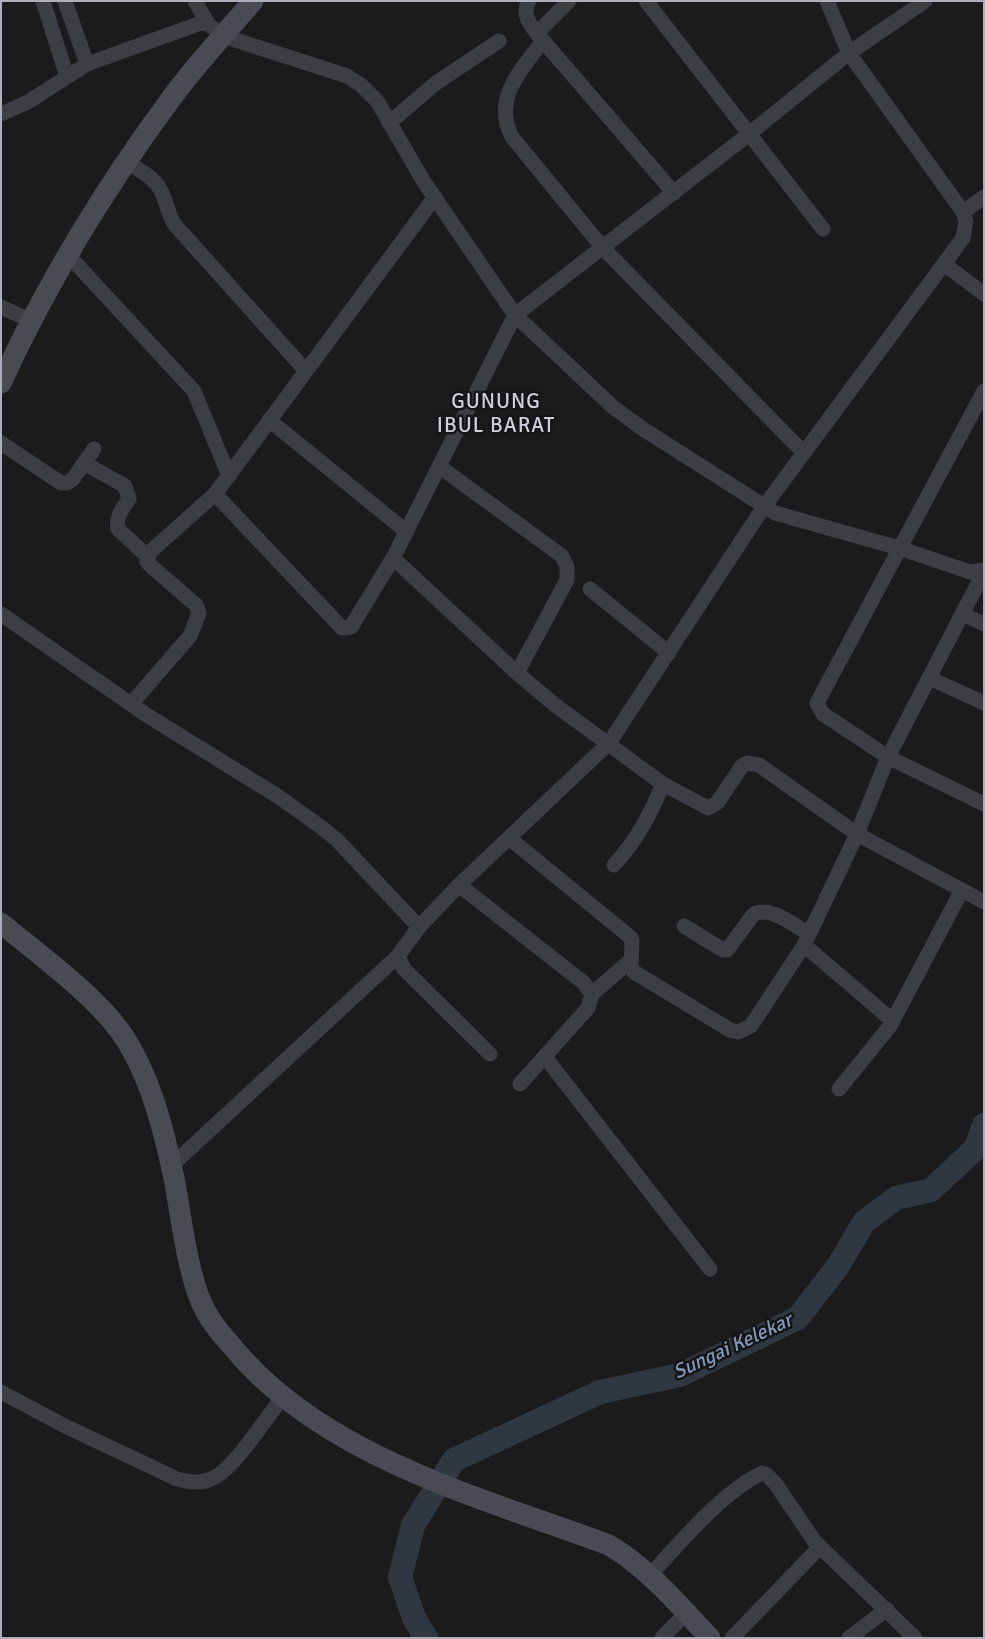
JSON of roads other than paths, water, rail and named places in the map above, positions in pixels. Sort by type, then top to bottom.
[{"type":"street","points":[[43,1],[67,77]]},
{"type":"street","points":[[65,1],[87,64]]},
{"type":"street","points":[[194,1],[215,30]]},
{"type":"street","points":[[1,383],[32,320],[68,255],[127,162],[215,30],[253,1]]},
{"type":"street","points":[[529,1],[525,10],[526,17],[540,37],[674,193]]},
{"type":"street","points":[[569,1],[540,37],[509,86],[506,102],[506,125],[517,145],[603,248],[804,453]]},
{"type":"street","points":[[646,1],[823,229]]},
{"type":"street","points":[[171,1166],[398,956],[419,926],[459,885],[609,743],[763,508],[963,238],[966,222],[963,212],[849,53],[828,1]]},
{"type":"street","points":[[215,494],[342,628],[351,627],[407,532],[515,316],[749,134],[849,53],[925,1]]},
{"type":"street","points":[[1,114],[28,102],[87,64],[188,26],[215,30],[347,76],[361,85],[377,101],[435,197],[515,316],[613,407],[643,429],[774,514],[899,548],[970,572],[984,571]]},
{"type":"street","points":[[390,123],[436,83],[499,41]]},
{"type":"street","points":[[127,162],[155,182],[160,188],[166,209],[175,225],[306,371]]},
{"type":"street","points":[[131,704],[190,636],[199,613],[196,606],[147,562],[148,556],[215,494],[435,197]]},
{"type":"street","points":[[963,212],[984,197]]},
{"type":"street","points":[[68,255],[194,391],[229,476]]},
{"type":"street","points":[[944,264],[984,294]]},
{"type":"street","points":[[1,307],[32,320]]},
{"type":"street","points":[[984,391],[940,477],[899,548],[818,703],[823,714],[888,757],[984,804]]},
{"type":"street","points":[[269,420],[407,532]]},
{"type":"street","points":[[1,443],[61,483],[67,483],[73,479],[94,450]]},
{"type":"street","points":[[84,463],[125,486],[129,499],[116,523],[118,529],[148,556]]},
{"type":"street","points":[[440,467],[562,556],[568,567],[567,580],[517,673]]},
{"type":"street","points":[[393,558],[517,673],[555,705],[663,784],[703,806],[714,806],[742,766],[753,763],[759,765],[857,834],[984,902]]},
{"type":"street","points":[[510,838],[629,936],[633,946],[631,960],[634,972],[730,1030],[738,1032],[751,1026],[807,940],[857,834],[888,757],[984,571]]},
{"type":"street","points":[[590,589],[669,652]]},
{"type":"street","points":[[1,614],[131,704],[279,797],[321,827],[336,840],[419,926]]},
{"type":"street","points":[[962,614],[984,624]]},
{"type":"street","points":[[929,678],[984,703]]},
{"type":"street","points":[[614,865],[630,848],[651,815],[663,784]]},
{"type":"street","points":[[459,885],[584,983],[592,994]]},
{"type":"street","points":[[839,1088],[892,1021],[962,890]]},
{"type":"street","points":[[684,926],[723,950],[727,950],[758,910],[767,911],[807,940],[892,1021]]},
{"type":"street","points":[[1,923],[61,972],[96,1005],[122,1034],[142,1072],[156,1108],[171,1166],[194,1282],[204,1310],[244,1362],[282,1398],[357,1444],[429,1478],[610,1544],[651,1574],[710,1638]]},
{"type":"street","points":[[398,956],[404,969],[490,1054]]},
{"type":"street","points":[[520,1084],[588,1008],[592,994],[631,960]]},
{"type":"street","points":[[545,1057],[710,1269]]},
{"type":"street","points":[[2,1394],[168,1475],[194,1483],[212,1479],[227,1470],[282,1398]]},
{"type":"street","points":[[651,1574],[705,1518],[750,1479],[762,1473],[768,1475],[775,1483],[807,1533],[915,1638]]},
{"type":"street","points":[[732,1638],[820,1547]]},
{"type":"street","points":[[849,1638],[887,1609]]},
{"type":"street","points":[[662,1638],[686,1613]]},
{"type":"waterway","name":"Sungai Kelekar","points":[[426,1638],[414,1618],[400,1577],[413,1525],[454,1460],[600,1392],[680,1375],[798,1318],[838,1266],[864,1222],[896,1198],[931,1190],[976,1148],[984,1125]]},
{"type":"district","name":"GUNUNG IBUL BARAT","points":[[496,414]]}]
